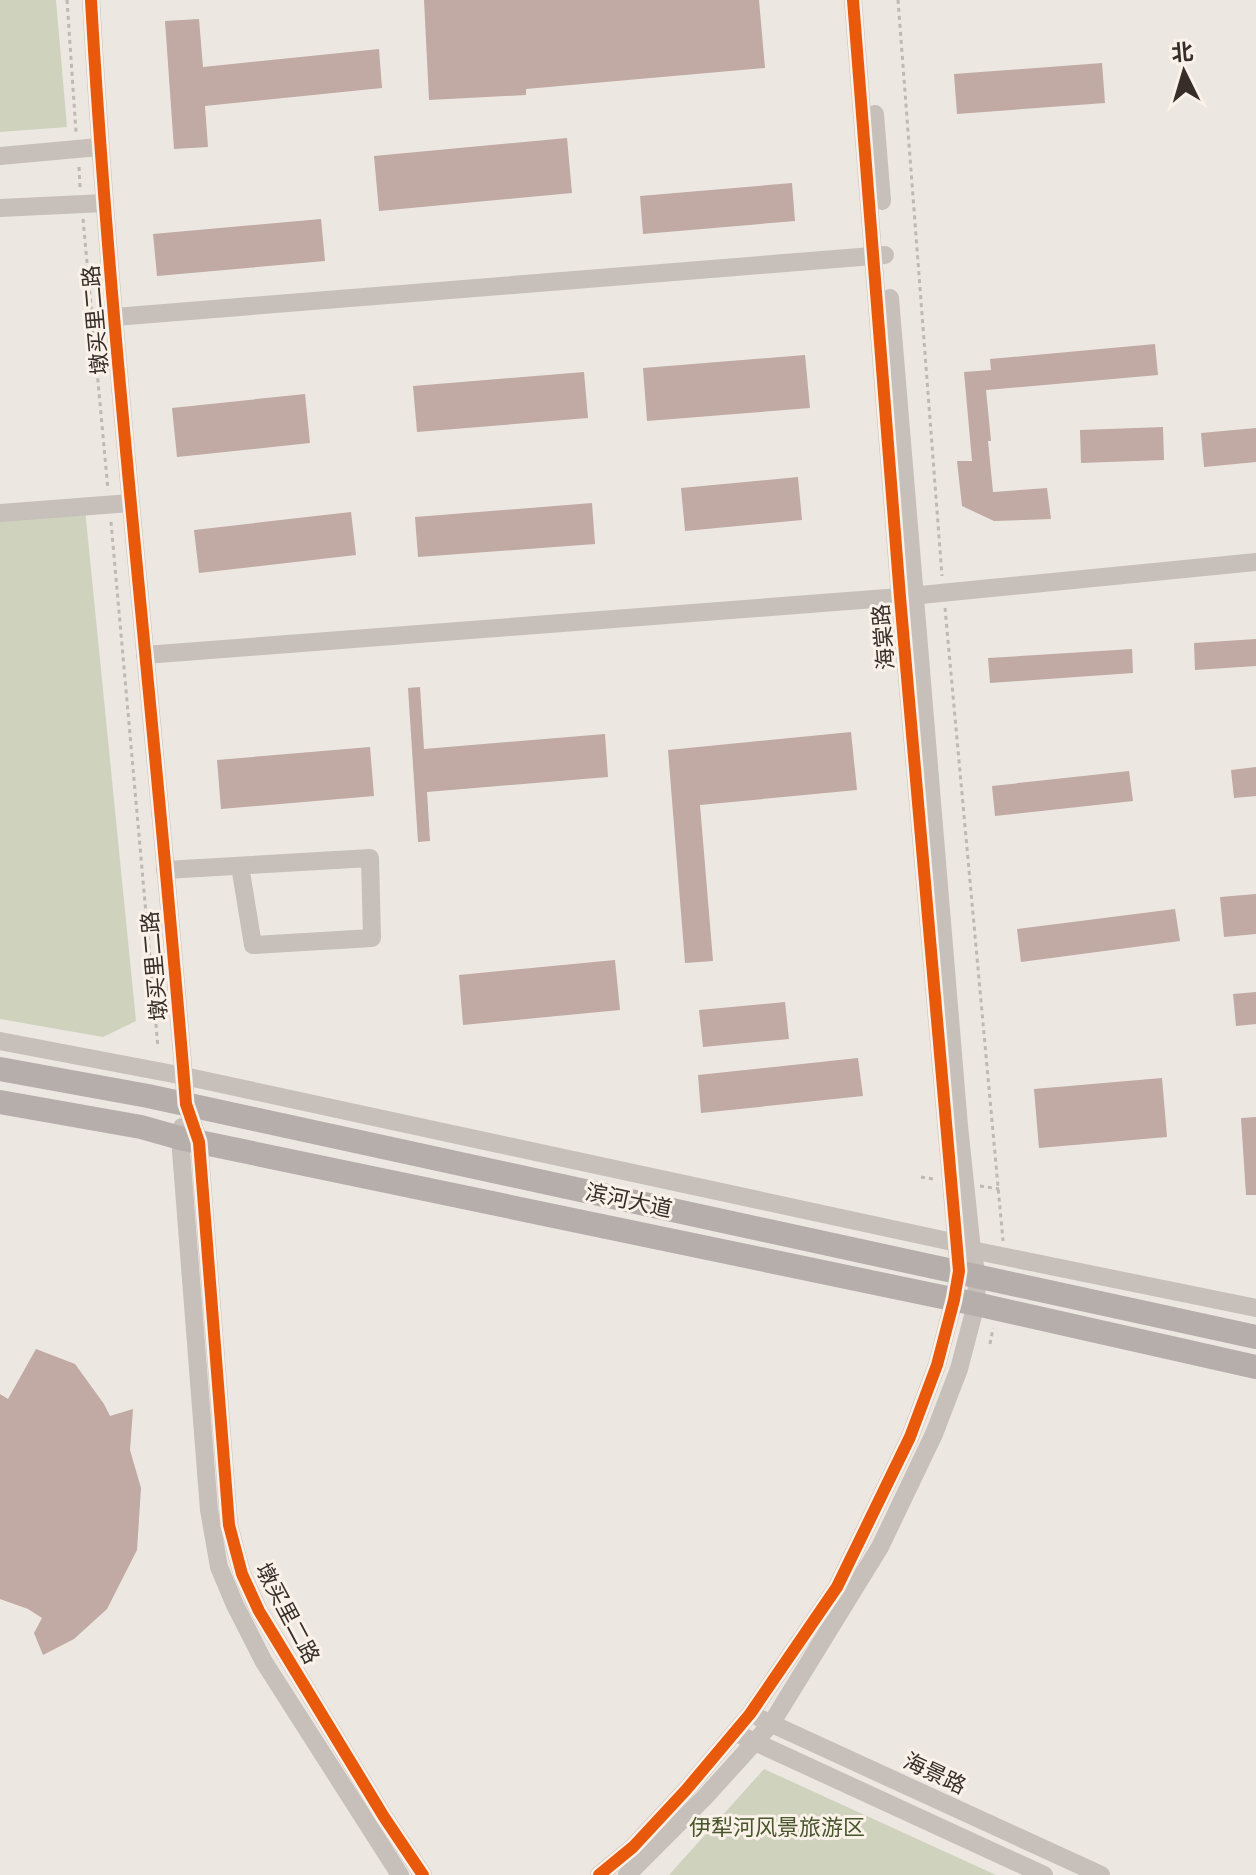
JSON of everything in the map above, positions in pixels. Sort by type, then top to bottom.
[{"type":"main road","name":"滨河大道","points":[[0,1069],[966,1260],[1256,1337]]},
{"type":"main road","name":"滨河大道","points":[[0,1102],[141,1127],[189,1140],[1256,1367]]},
{"type":"street","name":"墩买里二路","points":[[91,0],[99,147],[130,503],[189,1140],[229,1525],[242,1574],[267,1624],[384,1817],[423,1875]]},
{"type":"street","name":"海棠路","points":[[853,0],[880,256]]},
{"type":"street","name":"海棠路","points":[[865,0],[880,256],[907,596],[957,1110],[966,1260],[976,1305]]},
{"type":"street","points":[[0,156],[99,147]]},
{"type":"street","points":[[0,208],[104,203]]},
{"type":"street","points":[[115,317],[880,256]]},
{"type":"street","points":[[0,513],[130,503]]},
{"type":"street","points":[[145,655],[907,596],[1256,562]]},
{"type":"street","points":[[165,870],[370,858],[372,938],[253,945],[240,866]]},
{"type":"street","points":[[0,1041],[184,1076],[966,1260],[1004,1257],[1256,1308]]},
{"type":"street","name":"墩买里二路","points":[[189,1140],[209,1510],[219,1567],[264,1662],[400,1875]]},
{"type":"street","points":[[599,1875],[633,1847],[735,1733],[837,1587],[910,1437],[937,1365],[976,1305]]},
{"type":"street","points":[[627,1875],[705,1797],[771,1724],[880,1547],[939,1421],[959,1369],[976,1305]]},
{"type":"street","name":"海景路","points":[[750,1714],[1101,1875]]},
{"type":"street","points":[[735,1733],[1044,1875]]},
{"type":"path","points":[[67,0],[81,204],[158,1048]]},
{"type":"path","points":[[898,0],[943,592],[1004,1257]]},
{"type":"path","points":[[976,1305],[990,1344]]},
{"type":"green space","points":[[0,0],[56,0],[67,127],[0,132]]},
{"type":"green space","points":[[85,509],[136,1021],[103,1037],[0,1019],[0,514]]},
{"type":"green space","name":"伊犁河风景旅游区","points":[[764,1769],[996,1875],[669,1875]]},
{"type":"building","points":[[424,0],[759,0],[765,68],[526,89],[526,95],[429,100]]},
{"type":"building","points":[[199,19],[203,67],[379,49],[382,88],[205,106],[208,147],[174,149],[165,21]]},
{"type":"building","points":[[1102,63],[1105,103],[957,114],[954,74]]},
{"type":"building","points":[[567,138],[572,193],[379,211],[374,156]]},
{"type":"building","points":[[792,183],[795,221],[643,234],[640,196]]},
{"type":"building","points":[[321,219],[325,261],[157,276],[153,234]]},
{"type":"building","points":[[1155,344],[1158,375],[986,390],[993,492],[1047,488],[1051,519],[994,521],[962,506],[957,461],[972,461],[964,372],[991,370],[990,359]]},
{"type":"building","points":[[805,355],[810,408],[647,421],[643,368]]},
{"type":"building","points":[[584,372],[588,418],[417,432],[413,386]]},
{"type":"building","points":[[305,394],[310,443],[177,457],[172,408]]},
{"type":"building","points":[[1163,427],[1164,460],[1081,463],[1080,430]]},
{"type":"building","points":[[1256,428],[1256,462],[1204,467],[1201,433]]},
{"type":"building","points":[[798,477],[802,520],[685,531],[681,488]]},
{"type":"building","points":[[592,503],[595,544],[418,557],[415,517]]},
{"type":"building","points":[[351,512],[356,555],[199,573],[194,530]]},
{"type":"building","points":[[1256,639],[1256,666],[1195,670],[1194,643]]},
{"type":"building","points":[[1132,649],[1133,673],[990,683],[988,658]]},
{"type":"building","points":[[420,687],[424,749],[605,734],[608,777],[427,792],[430,841],[418,842],[408,688]]},
{"type":"building","points":[[851,732],[857,790],[700,805],[713,961],[685,963],[668,750]]},
{"type":"building","points":[[370,747],[374,796],[221,809],[217,760]]},
{"type":"building","points":[[1256,767],[1256,796],[1234,798],[1231,770]]},
{"type":"building","points":[[1129,771],[1133,801],[995,816],[992,786]]},
{"type":"building","points":[[1256,894],[1256,934],[1224,937],[1220,897]]},
{"type":"building","points":[[1175,909],[1180,941],[1021,962],[1017,929]]},
{"type":"building","points":[[615,960],[620,1010],[463,1025],[459,975]]},
{"type":"building","points":[[1256,992],[1256,1024],[1236,1026],[1233,994]]},
{"type":"building","points":[[785,1002],[789,1039],[703,1047],[699,1010]]},
{"type":"building","points":[[858,1058],[863,1096],[701,1113],[698,1075]]},
{"type":"building","points":[[1162,1078],[1167,1137],[1039,1148],[1034,1089]]},
{"type":"building","points":[[1256,1117],[1256,1195],[1246,1195],[1241,1118]]},
{"type":"building","points":[[36,1349],[75,1364],[110,1416],[133,1409],[130,1450],[141,1488],[137,1550],[107,1609],[74,1639],[43,1655],[34,1633],[42,1618],[28,1609],[0,1599],[0,1394],[8,1399]]},
{"type":"cycle path","points":[[91,0],[123,414],[186,1104],[199,1142],[229,1525],[242,1574],[259,1611],[384,1817],[423,1875]]},
{"type":"cycle path","points":[[599,1875],[633,1847],[750,1714],[837,1587],[910,1437],[937,1365],[959,1271],[900,597],[853,0]]}]
